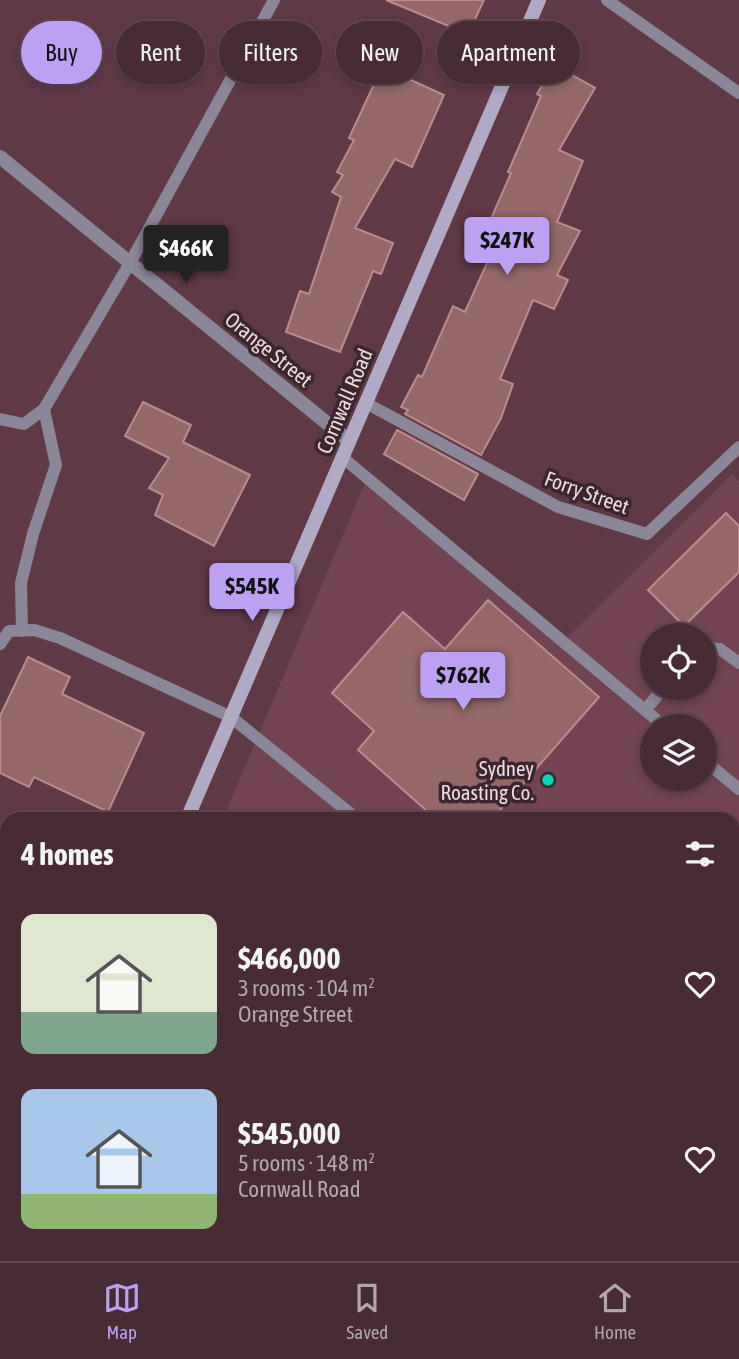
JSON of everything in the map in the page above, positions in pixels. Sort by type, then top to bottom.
[{"type":"main road","name":"Cornwall Road","points":[[191,812],[539,0]]},
{"type":"street","name":"Orange Street","points":[[0,157],[349,441]]},
{"type":"lane","points":[[0,419],[24,424],[44,409],[130,263],[274,0]]},
{"type":"lane","points":[[607,0],[739,93]]},
{"type":"lane","name":"Forry Street","points":[[366,403],[558,507],[647,534],[739,447]]},
{"type":"lane","points":[[22,631],[21,583],[33,534],[56,465],[44,409]]},
{"type":"lane","points":[[342,457],[650,714]]},
{"type":"lane","points":[[0,644],[9,631],[34,630],[60,638],[231,718],[348,812]]},
{"type":"lane","points":[[717,649],[739,663]]},
{"type":"lane","points":[[645,710],[654,700]]},
{"type":"lane","points":[[717,771],[739,789]]},
{"type":"shaded area","points":[[732,474],[739,481],[739,812],[226,812],[367,478],[564,641]]},
{"type":"building","points":[[386,0],[484,0],[474,21],[437,21]]},
{"type":"building","points":[[580,80],[595,88],[559,150],[583,161],[557,222],[580,231],[557,275],[568,280],[554,309],[533,300],[500,379],[513,384],[501,418],[481,455],[405,414],[408,410],[401,407],[418,375],[422,377],[453,306],[465,312],[503,227],[490,221],[541,96],[537,94],[543,84],[580,84]]},
{"type":"building","points":[[374,84],[420,84],[444,95],[412,167],[395,159],[355,228],[393,243],[381,274],[373,271],[340,352],[286,332],[300,291],[309,294],[341,197],[332,192],[343,175],[337,172],[354,140],[349,138]]},
{"type":"building","points":[[143,402],[191,425],[183,442],[250,475],[214,546],[155,515],[163,495],[149,488],[169,458],[125,436]]},
{"type":"building","points":[[397,430],[478,474],[464,500],[384,454]]},
{"type":"building","points":[[726,513],[739,526],[739,572],[687,623],[681,623],[648,590]]},
{"type":"building","points":[[488,600],[599,697],[498,812],[428,812],[358,750],[374,731],[332,693],[403,612],[445,649]]},
{"type":"building","points":[[28,657],[70,677],[62,694],[144,733],[108,812],[34,777],[29,787],[0,773],[0,716]]},
{"type":"place","name":"Sydney Roasting Co.","points":[[548,780]]}]
